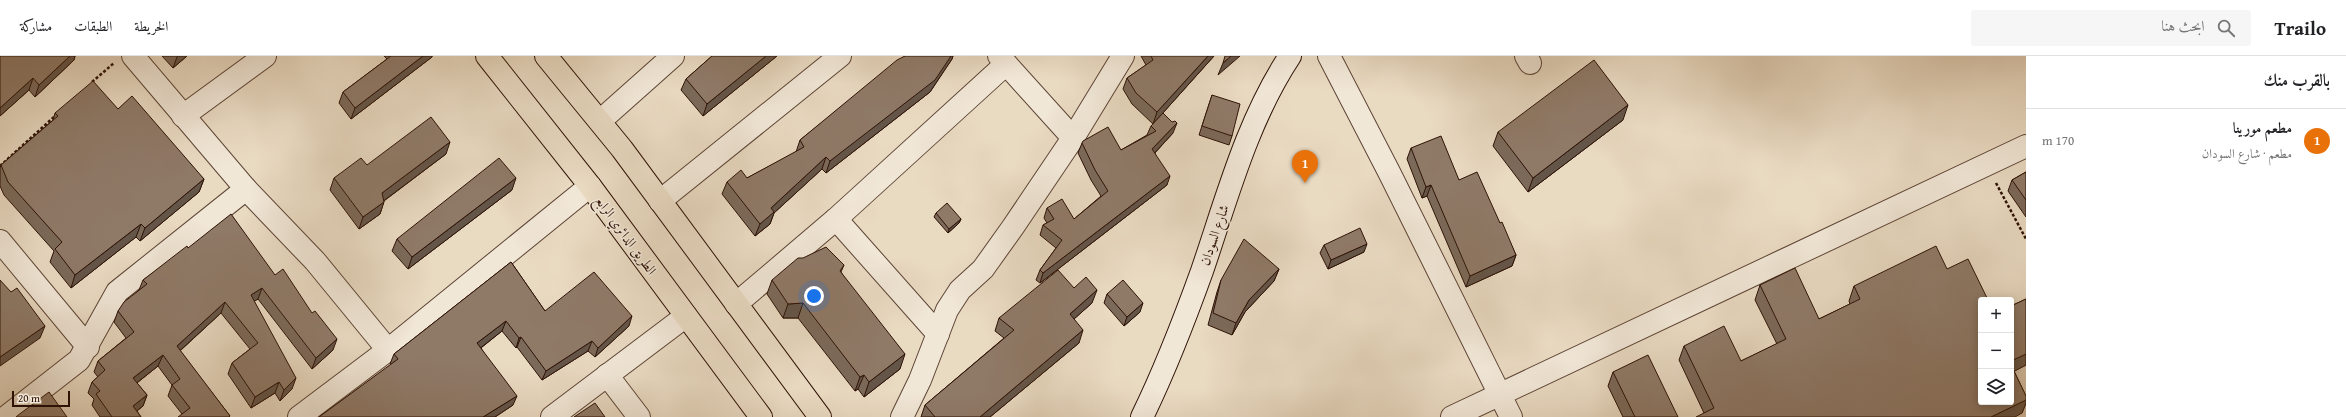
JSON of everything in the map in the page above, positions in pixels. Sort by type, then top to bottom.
[{"type":"main road","name":"الطريق الدائري الرابع","points":[[487,56],[590,186],[761,417]]},
{"type":"main road","points":[[546,56],[600,121],[820,417]]},
{"type":"street","points":[[183,116],[265,56]]},
{"type":"street","points":[[600,121],[674,56]]},
{"type":"street","points":[[660,201],[840,56]]},
{"type":"street","points":[[902,417],[920,380],[947,310],[960,290],[983,269],[1073,138],[1123,56]]},
{"type":"street","name":"شارع السودان","points":[[1142,417],[1170,355],[1194,293],[1241,153],[1257,116],[1290,56]]},
{"type":"street","points":[[1329,56],[1511,417]]},
{"type":"street","points":[[124,59],[183,116],[246,189],[315,261],[388,350]]},
{"type":"street","points":[[736,304],[836,219],[1003,60],[1073,138]]},
{"type":"street","points":[[1452,417],[2026,146]]},
{"type":"street","points":[[299,417],[388,350],[590,186]]},
{"type":"street","points":[[6,417],[69,370],[88,347],[116,292],[246,189]]},
{"type":"street","points":[[836,219],[938,334]]},
{"type":"street","points":[[0,241],[88,347]]},
{"type":"street","points":[[552,417],[686,316]]},
{"type":"street","points":[[607,375],[639,417]]},
{"type":"path","points":[[87,88],[124,59]]},
{"type":"path","points":[[0,166],[58,114]]},
{"type":"path","points":[[1987,164],[2026,240]]},
{"type":"building","points":[[0,56],[70,56],[39,85],[33,78],[0,108]]},
{"type":"building","points":[[391,56],[423,56],[355,108],[343,92]]},
{"type":"building","points":[[712,56],[766,56],[707,104],[686,79]]},
{"type":"building","points":[[905,56],[951,56],[935,80],[830,161],[826,157],[771,208],[774,212],[760,224],[727,182],[741,170],[747,178],[804,147],[800,140],[897,60]]},
{"type":"building","points":[[1151,56],[1208,56],[1157,112],[1136,93],[1127,78],[1153,60]]},
{"type":"building","points":[[1225,56],[1231,56],[1223,63]]},
{"type":"building","points":[[1594,60],[1628,105],[1533,178],[1498,132]]},
{"type":"building","points":[[93,81],[118,109],[132,96],[204,179],[145,228],[141,224],[75,275],[55,249],[62,242],[8,182],[1,165],[58,116],[55,113]]},
{"type":"building","points":[[1212,95],[1240,104],[1232,136],[1202,126]]},
{"type":"building","points":[[1163,113],[1172,122],[1175,121],[1177,123],[1152,149],[1170,176],[1043,273],[1040,270],[1062,240],[1043,225],[1054,219],[1047,208],[1062,199],[1074,219],[1108,191],[1095,170],[1082,143],[1083,141],[1108,127],[1121,150],[1156,131],[1151,126]]},
{"type":"building","points":[[431,117],[450,142],[382,193],[384,202],[363,217],[334,178],[361,158],[367,165]]},
{"type":"building","points":[[1441,136],[1459,180],[1477,172],[1500,223],[1502,222],[1516,255],[1470,276],[1431,185],[1426,187],[1411,148]]},
{"type":"building","points":[[499,158],[516,178],[412,257],[397,239]]},
{"type":"building","points":[[2026,172],[2026,200],[2012,180]]},
{"type":"building","points":[[947,203],[961,219],[949,229],[936,213]]},
{"type":"building","points":[[231,214],[275,275],[283,269],[312,313],[315,311],[337,339],[316,358],[262,288],[251,295],[296,378],[284,390],[279,382],[255,397],[232,363],[258,343],[225,302],[177,346],[230,416],[178,417],[190,408],[172,385],[180,379],[163,355],[133,378],[147,395],[133,406],[141,417],[112,417],[96,394],[100,391],[92,382],[105,370],[98,361],[134,332],[118,311],[124,302],[147,284],[143,280],[187,246],[188,248]]},
{"type":"building","points":[[1360,228],[1367,244],[1331,260],[1324,245]]},
{"type":"building","points":[[1244,239],[1279,269],[1249,300],[1236,323],[1213,313],[1221,280]]},
{"type":"building","points":[[1936,246],[1947,269],[1968,259],[1987,297],[1978,297],[1978,405],[2014,405],[2014,371],[2026,396],[2026,400],[1991,417],[1696,417],[1714,408],[1684,346],[1724,326],[1741,361],[1786,339],[1760,285],[1795,268],[1819,319],[1860,299],[1854,286]]},
{"type":"building","points":[[826,247],[844,265],[840,271],[905,354],[869,382],[864,375],[860,377],[803,303],[788,304],[772,280],[798,258],[803,258]]},
{"type":"building","points":[[511,262],[545,311],[594,272],[632,316],[598,348],[592,341],[546,371],[521,337],[519,338],[506,321],[477,343],[517,396],[483,417],[319,417],[398,359],[394,354]]},
{"type":"building","points":[[1058,270],[1074,288],[1086,277],[1097,290],[1070,314],[1083,330],[980,417],[935,417],[925,405],[1014,330],[999,318]]},
{"type":"building","points":[[0,280],[11,292],[17,288],[45,326],[0,357]]},
{"type":"building","points":[[1123,280],[1143,303],[1127,317],[1107,294]]},
{"type":"building","points":[[2026,299],[2026,354],[2014,360],[2014,333],[2014,305]]},
{"type":"building","points":[[1648,355],[1678,417],[1635,417],[1613,372]]},
{"type":"building","points":[[49,392],[67,417],[16,417],[17,416]]},
{"type":"building","points":[[595,403],[605,417],[574,417]]},
{"type":"place","name":"مطعم مورينا","points":[[1305,183]]}]
